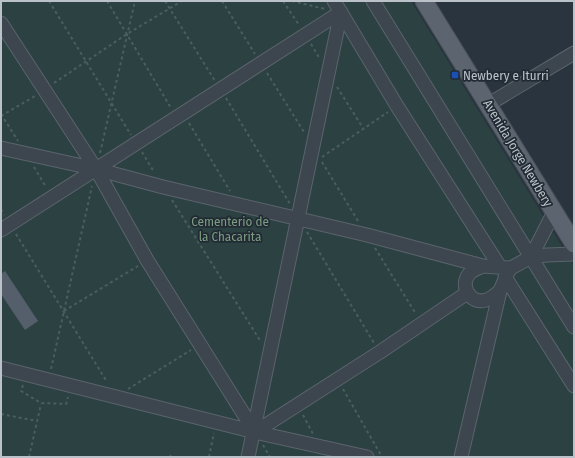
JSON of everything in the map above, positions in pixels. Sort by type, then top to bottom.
[{"type":"main road","name":"Avenida Jorge Newbery","points":[[424,1],[489,104],[574,244]]},
{"type":"street","points":[[334,1],[397,106],[506,271],[574,386]]},
{"type":"street","points":[[373,1],[574,327]]},
{"type":"street","points":[[5,227],[341,12]]},
{"type":"street","points":[[248,457],[341,12]]},
{"type":"street","points":[[1,23],[96,169],[147,260],[254,432]]},
{"type":"street","points":[[489,104],[574,53]]},
{"type":"street","points":[[1,148],[96,169],[164,187],[367,235],[506,271],[530,257],[574,254]]},
{"type":"street","points":[[530,257],[554,212]]},
{"type":"street","points":[[483,266],[469,274],[465,287],[467,293],[475,300],[481,301],[487,300],[500,291]]},
{"type":"street","points":[[461,457],[506,271]]},
{"type":"street","points":[[254,432],[422,324],[467,293]]},
{"type":"street","points":[[1,368],[254,432],[367,457]]},
{"type":"path","points":[[49,1],[270,356]]},
{"type":"path","points":[[107,1],[239,205]]},
{"type":"path","points":[[49,380],[135,1]]},
{"type":"path","points":[[165,1],[220,89]]},
{"type":"path","points":[[1,116],[182,1]]},
{"type":"path","points":[[222,1],[313,147]]},
{"type":"path","points":[[292,1],[341,12]]},
{"type":"path","points":[[397,106],[319,158],[422,324]]},
{"type":"path","points":[[1,209],[5,227],[64,311],[115,397],[200,344]]},
{"type":"path","points":[[64,311],[147,260]]},
{"type":"path","points":[[25,374],[21,391],[41,403],[66,404],[71,386]]},
{"type":"path","points":[[337,379],[382,457]]},
{"type":"path","points":[[29,457],[41,403]]},
{"type":"path","points":[[297,404],[320,446]]},
{"type":"path","points":[[1,414],[37,422]]},
{"type":"path","points":[[209,457],[217,422]]},
{"type":"green space","name":"Cementerio de la Chacarita","points":[[1,1],[411,1],[574,266],[574,457],[1,457]]},
{"type":"building","points":[[5,271],[38,321],[25,330],[1,294],[1,274]]},
{"type":"place","name":"Newbery e Iturri","points":[[455,75]]}]
